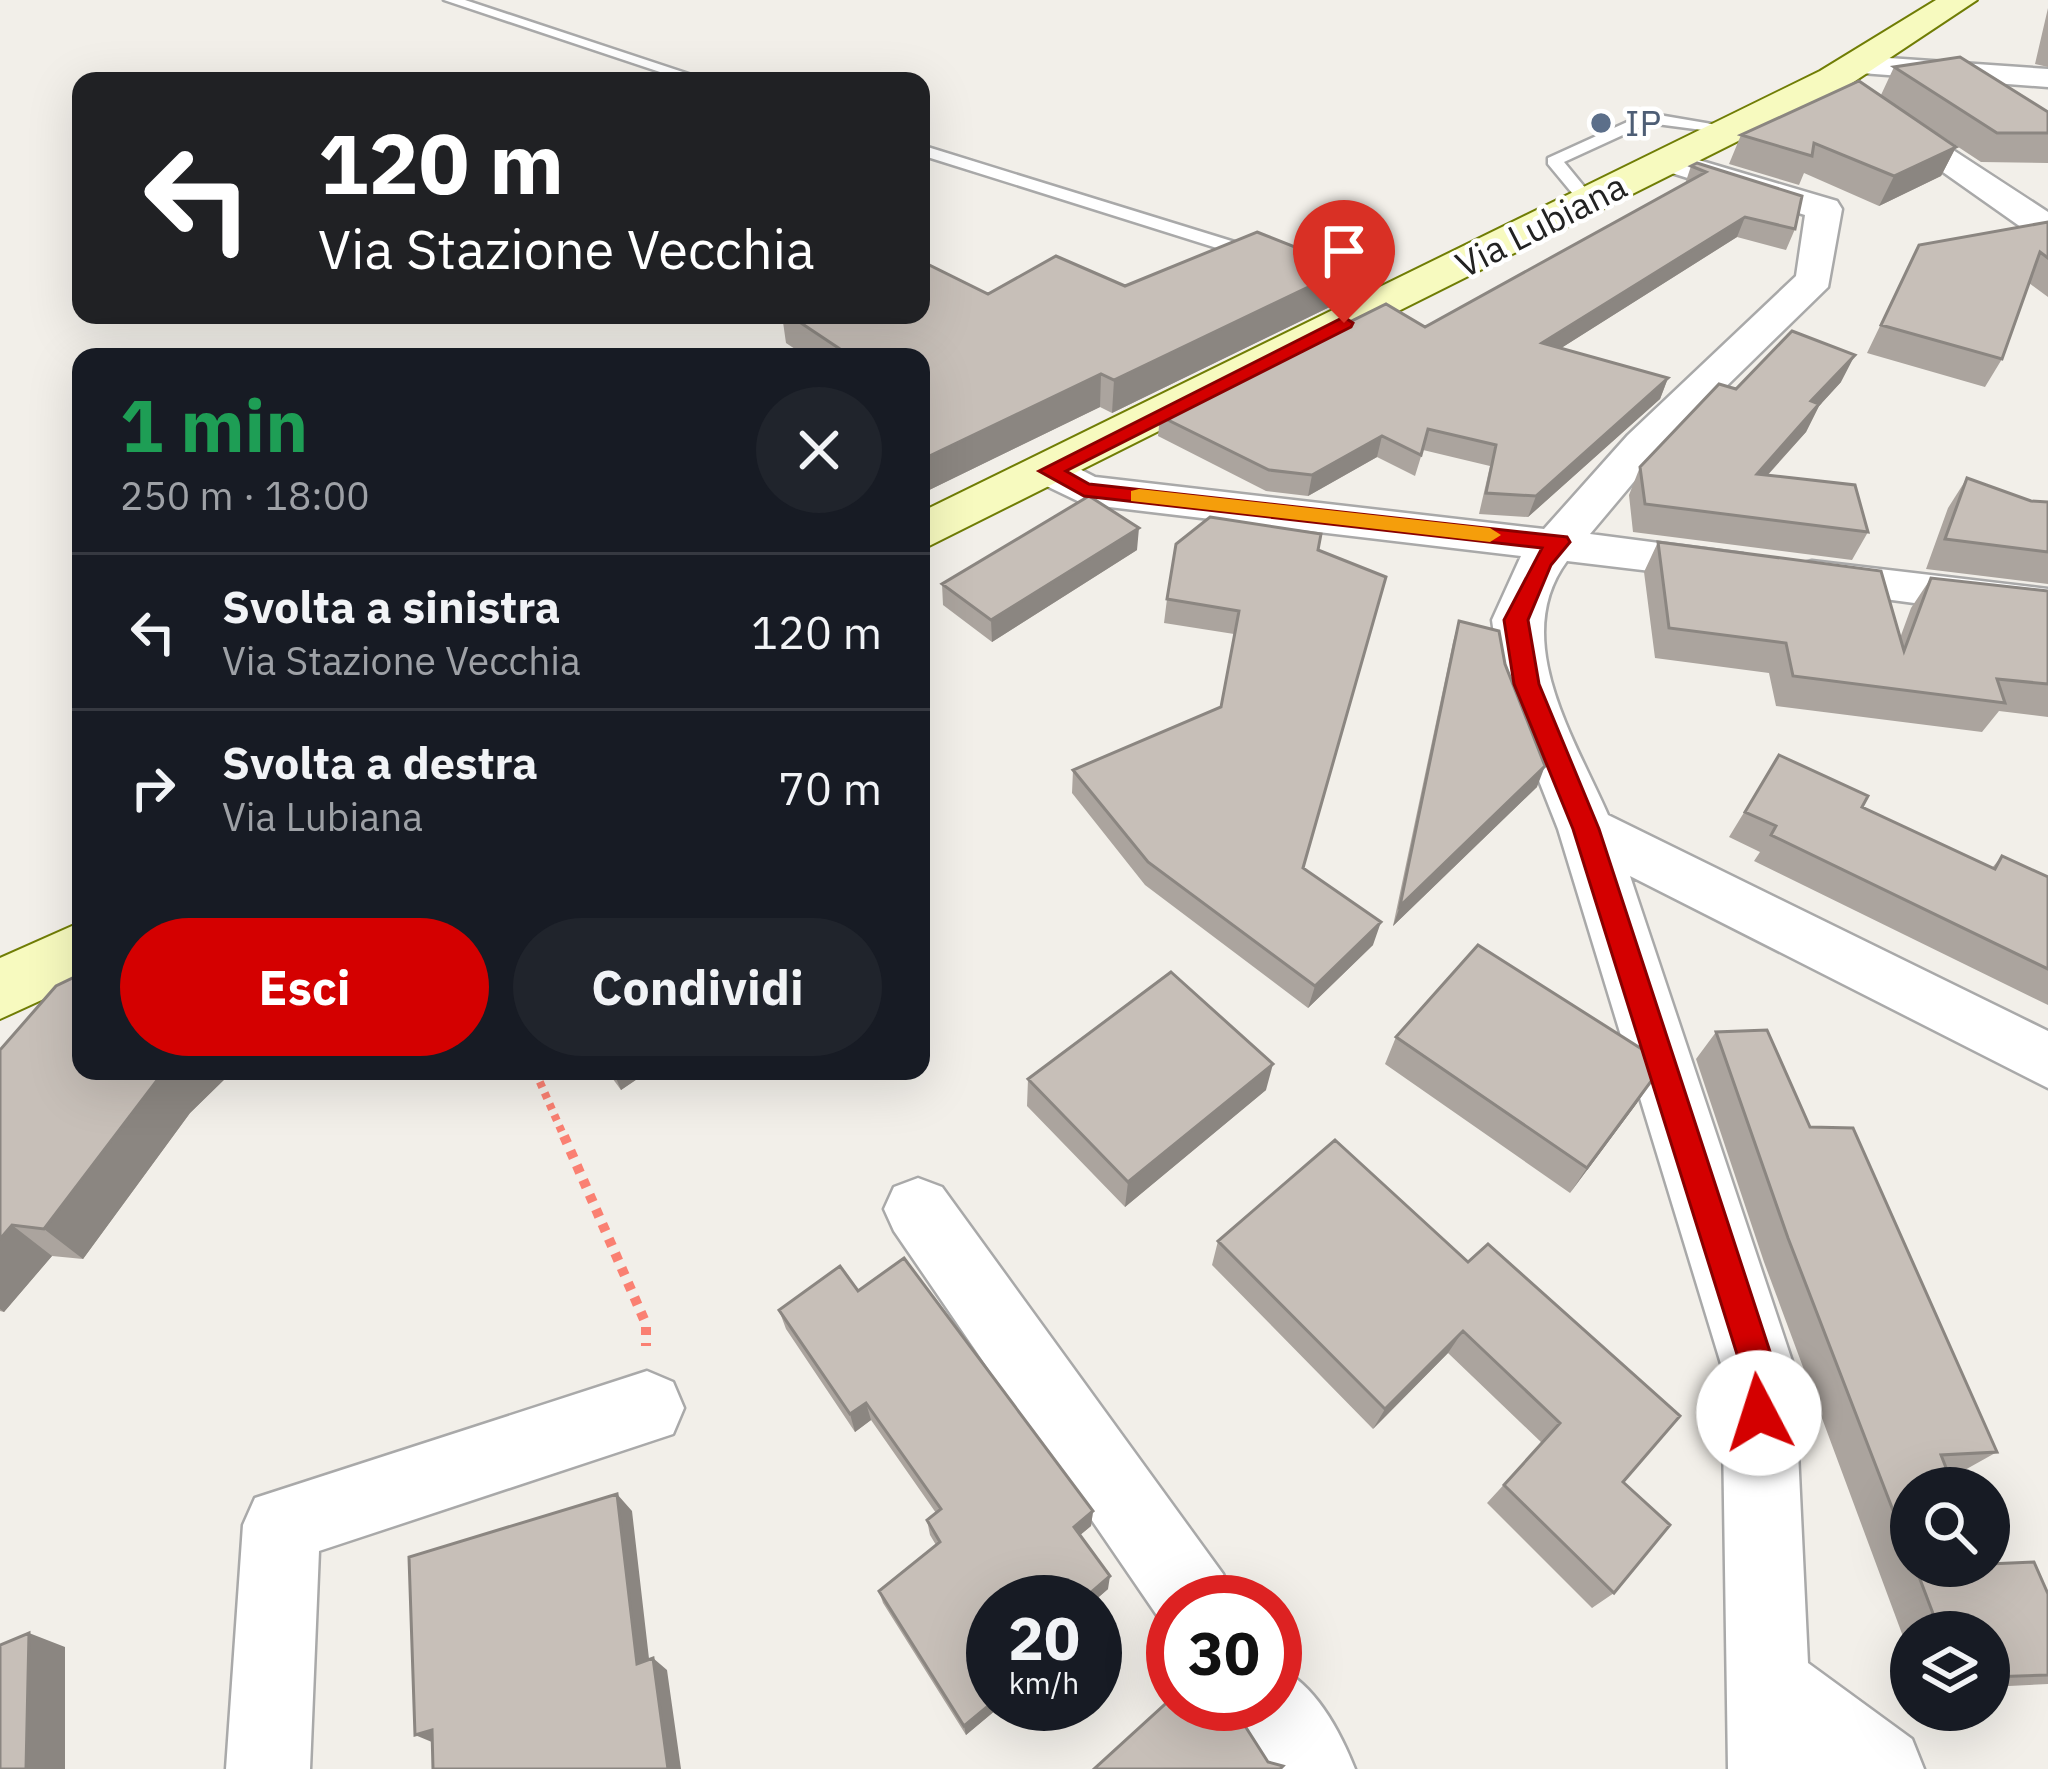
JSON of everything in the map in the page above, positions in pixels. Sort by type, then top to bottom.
[{"type":"street","name":"Via Lubiana","points":[[930,529],[1846,72],[1960,0]]},
{"type":"street","points":[[1846,72],[2048,78]]},
{"type":"street","points":[[1846,72],[2048,230]]},
{"type":"street","points":[[1668,161],[1825,208],[1815,279],[1643,444],[1541,562],[1516,620],[1526,684],[1586,829],[1758,1367],[1770,1769]]},
{"type":"street","points":[[1050,471],[1084,490],[1559,542],[2048,605]]},
{"type":"street","points":[[1586,829],[2048,1061]]},
{"type":"street","points":[[0,990],[72,954]]},
{"type":"street","points":[[918,1209],[1176,1575]]},
{"type":"street","points":[[268,1769],[282,1525],[647,1408]]},
{"type":"street","points":[[1767,1684],[1882,1769]]},
{"type":"street","points":[[1286,1731],[1312,1769]]},
{"type":"lane","points":[[451,0],[674,72]]},
{"type":"lane","points":[[1588,201],[1554,161],[1647,118],[1733,129]]},
{"type":"lane","points":[[930,153],[1271,259]]},
{"type":"lane","points":[[1292,267],[1382,304]]},
{"type":"path","points":[[539,1080],[646,1324],[647,1408]]},
{"type":"building","points":[[1960,57],[2048,112],[2048,133],[1997,133],[1894,67]]},
{"type":"building","points":[[1859,81],[1956,147],[1894,176],[1814,143],[1812,156],[1741,135]]},
{"type":"building","points":[[1697,163],[1802,196],[1795,229],[1745,217],[1542,343],[1668,378],[1536,496],[1486,493],[1496,445],[1428,429],[1421,455],[1382,436],[1312,475],[1269,470],[1160,416],[1386,304],[1425,327],[1706,172],[1691,166]]},
{"type":"building","points":[[2048,222],[2048,258],[2040,252],[2002,359],[1881,325],[1919,245]]},
{"type":"building","points":[[1257,232],[1348,268],[1114,380],[1101,374],[930,456],[930,348],[838,348],[802,324],[930,324],[930,265],[988,294],[1056,256],[1125,286]]},
{"type":"building","points":[[1792,331],[1855,355],[1811,401],[1819,404],[1757,474],[1855,485],[1868,532],[1645,504],[1640,467],[1719,384],[1736,389]]},
{"type":"building","points":[[1967,478],[2031,501],[2048,502],[2048,552],[1945,539]]},
{"type":"building","points":[[1089,496],[1139,528],[991,620],[942,584]]},
{"type":"building","points":[[1210,517],[1321,534],[1318,550],[1386,577],[1303,868],[1381,922],[1315,986],[1148,862],[1073,770],[1221,707],[1239,611],[1167,599],[1176,544]]},
{"type":"building","points":[[1658,542],[1881,571],[1904,651],[1931,578],[2048,591],[2048,684],[1997,679],[2005,703],[1793,676],[1786,643],[1669,628]]},
{"type":"building","points":[[1459,621],[1499,631],[1505,664],[1545,766],[1400,906]]},
{"type":"building","points":[[1779,755],[1868,796],[1862,807],[1995,869],[2002,856],[2048,877],[2048,969],[1771,835],[1776,826],[1745,812]]},
{"type":"building","points":[[1478,945],[1648,1053],[1655,1076],[1587,1168],[1396,1037]]},
{"type":"building","points":[[1171,972],[1273,1064],[1128,1182],[1028,1079]]},
{"type":"building","points":[[72,978],[72,1080],[157,1080],[44,1229],[12,1225],[0,1239],[0,1050],[56,986]]},
{"type":"building","points":[[1767,1030],[1810,1127],[1853,1128],[1997,1452],[1941,1455],[1946,1467],[1890,1467],[1890,1503],[1788,1238],[1716,1032]]},
{"type":"building","points":[[1335,1140],[1468,1262],[1488,1244],[1680,1416],[1623,1482],[1670,1525],[1614,1593],[1504,1485],[1560,1423],[1463,1331],[1385,1409],[1218,1241]]},
{"type":"building","points":[[904,1258],[1093,1511],[1074,1527],[1109,1575],[966,1575],[964,1726],[879,1591],[940,1542],[927,1520],[941,1509],[866,1403],[850,1414],[779,1310],[840,1266],[858,1291]]},
{"type":"building","points":[[617,1494],[637,1664],[653,1658],[668,1769],[433,1769],[432,1730],[415,1735],[409,1557]]},
{"type":"building","points":[[2034,1562],[2048,1594],[2048,1675],[2010,1676],[2010,1611],[1932,1611],[1923,1587],[2010,1587],[2010,1563]]},
{"type":"building","points":[[29,1633],[26,1769],[0,1769],[0,1645]]},
{"type":"building","points":[[1146,1722],[1146,1731],[1248,1731],[1268,1762],[1283,1766],[1280,1769],[1094,1769]]},
{"type":"slow traffic","points":[[1139,496],[1490,535]]},
{"type":"place","name":"IP","points":[[1601,123]]},
{"type":"route","points":[[1344,323],[1050,471],[1084,490],[1559,542],[1541,562],[1516,620],[1526,684],[1586,829],[1667,1079],[1758,1367],[1759,1413]]}]
